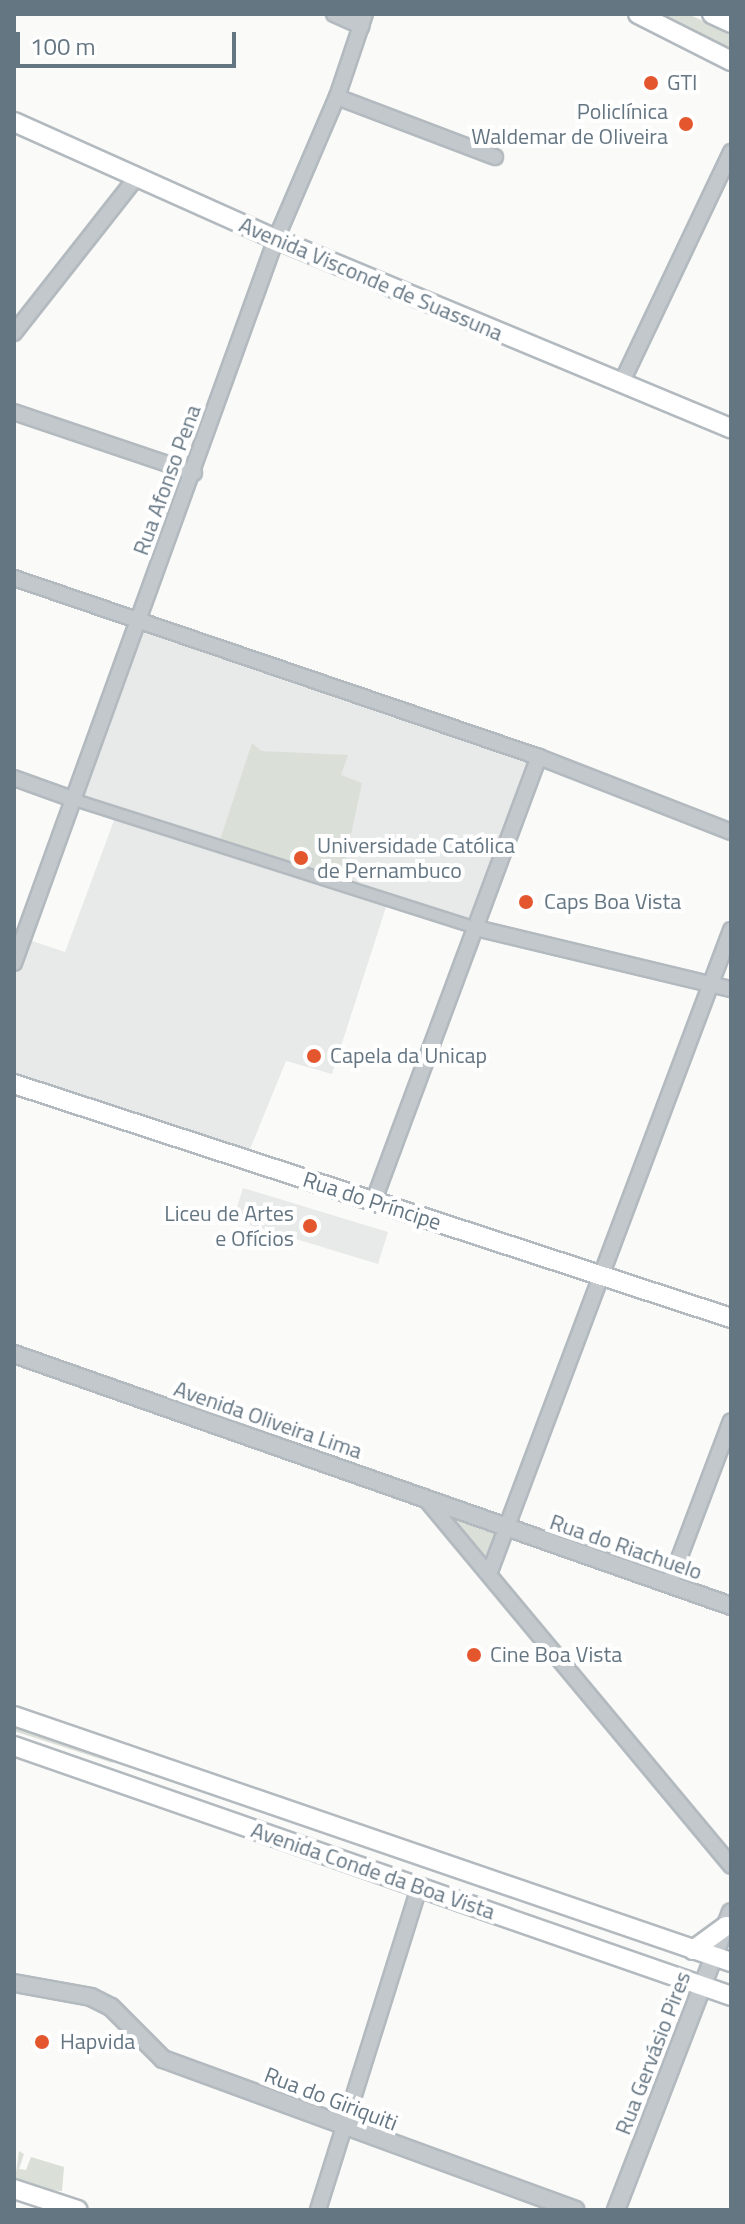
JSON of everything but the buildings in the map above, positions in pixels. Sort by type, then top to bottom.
[{"type":"main road","points":[[638,14],[731,61]]},
{"type":"main road","points":[[712,14],[731,23]]},
{"type":"main road","name":"Avenida Visconde de Suassuna","points":[[14,122],[276,239],[731,428]]},
{"type":"main road","name":"Rua do Príncipe","points":[[14,1084],[374,1200],[600,1278],[731,1318]]},
{"type":"main road","name":"Avenida Conde da Boa Vista","points":[[14,1716],[723,1959]]},
{"type":"main road","name":"Avenida Conde da Boa Vista","points":[[14,1746],[731,1996]]},
{"type":"main road","points":[[693,1950],[729,1919]]},
{"type":"main road","points":[[14,2189],[78,2210]]},
{"type":"street","points":[[334,14],[363,20]]},
{"type":"street","name":"Rua Afonso Pena","points":[[14,963],[18,936],[75,800],[276,239],[337,97],[363,20]]},
{"type":"street","points":[[337,97],[495,157]]},
{"type":"street","points":[[621,384],[731,152]]},
{"type":"street","points":[[14,333],[136,178]]},
{"type":"street","points":[[14,412],[194,473]]},
{"type":"street","points":[[14,578],[539,757],[731,832]]},
{"type":"street","points":[[374,1200],[539,757]]},
{"type":"street","points":[[14,778],[476,928],[731,989]]},
{"type":"street","points":[[489,1574],[731,930]]},
{"type":"street","name":"Avenida Oliveira Lima","points":[[14,1354],[423,1496],[506,1529]]},
{"type":"street","points":[[669,1585],[731,1421]]},
{"type":"street","points":[[423,1496],[731,1866]]},
{"type":"street","name":"Rua do Riachuelo","points":[[506,1529],[731,1606]]},
{"type":"street","points":[[318,2210],[419,1888]]},
{"type":"street","name":"Rua Gervásio Pires","points":[[616,2210],[702,1987],[723,1959],[729,1919]]},
{"type":"street","name":"Rua do Giriquiti","points":[[14,1983],[91,1997],[111,2007],[163,2059],[575,2210]]},
{"type":"shaded area","points":[[663,14],[688,14],[731,34],[731,49]]},
{"type":"shaded area","name":"Universidade Católica de Pernambuco","points":[[140,620],[539,757],[476,928],[388,901],[332,1074],[286,1061],[246,1159],[14,1084],[14,963],[23,938],[65,952],[116,815],[75,800]]},
{"type":"shaded area","points":[[252,743],[261,751],[348,755],[341,775],[362,783],[340,886],[218,846]]},
{"type":"shaded area","name":"Liceu de Artes e Ofícios","points":[[243,1188],[388,1232],[378,1264],[233,1220]]},
{"type":"shaded area","points":[[423,1496],[506,1529],[489,1574]]},
{"type":"shaded area","points":[[14,1726],[112,1760],[113,1763],[14,1731]]},
{"type":"shaded area","points":[[19,2151],[24,2154],[19,2169],[26,2170],[31,2157],[64,2167],[62,2191],[14,2187]]},
{"type":"place","name":"GTI","points":[[651,83]]},
{"type":"place","name":"Policlínica Waldemar de Oliveira","points":[[686,124]]},
{"type":"place","name":"Universidade Católica de Pernambuco","points":[[301,858]]},
{"type":"place","name":"Caps Boa Vista","points":[[526,902]]},
{"type":"place","name":"Capela da Unicap","points":[[314,1056]]},
{"type":"place","name":"Liceu de Artes e Ofícios","points":[[310,1226]]},
{"type":"place","name":"Cine Boa Vista","points":[[474,1655]]},
{"type":"place","name":"Hapvida","points":[[42,2042]]}]
